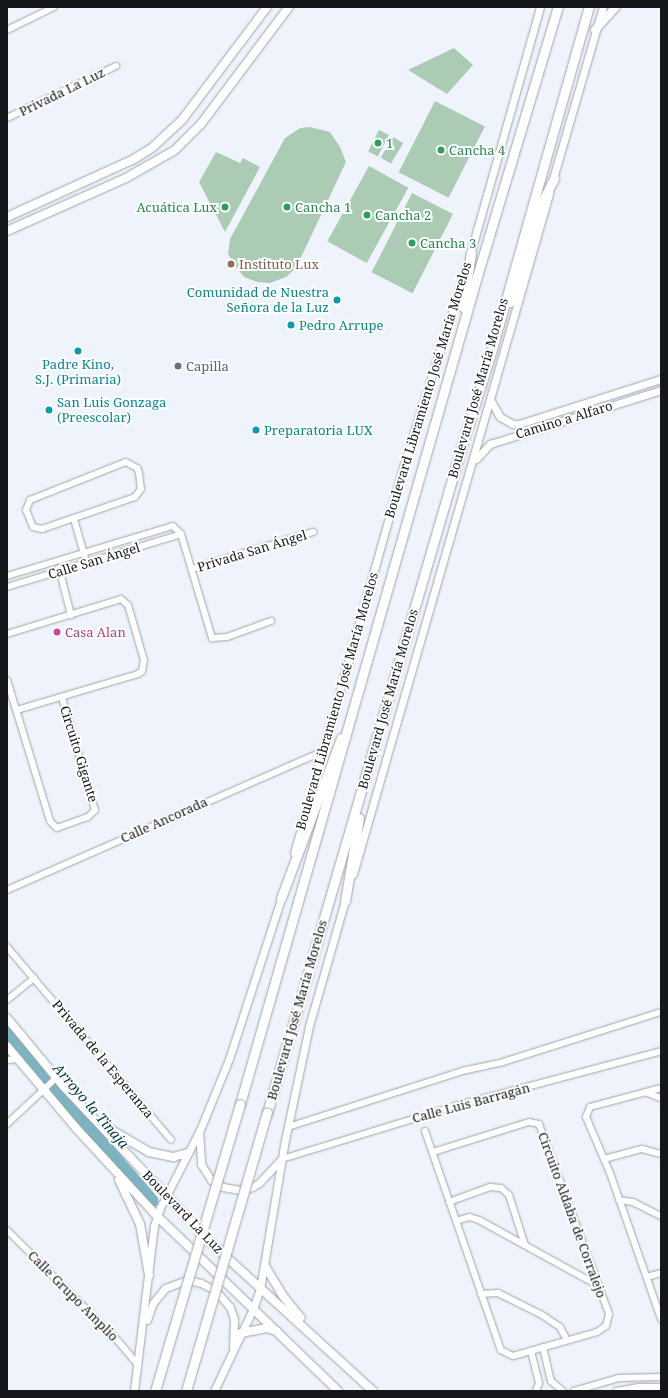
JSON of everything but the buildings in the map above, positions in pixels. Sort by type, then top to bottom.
[{"type":"main road","points":[[7,217],[134,159],[153,147],[182,120],[267,7]]},
{"type":"main road","points":[[7,231],[126,178],[175,150],[201,124],[289,7]]},
{"type":"main road","points":[[154,1391],[240,1104],[458,341],[558,7]]},
{"type":"main road","name":"Boulevard José María Morelos","points":[[186,1391],[462,442],[490,356],[509,281],[589,7]]},
{"type":"main road","points":[[595,30],[616,7]]},
{"type":"main road","points":[[490,356],[542,202],[554,178]]},
{"type":"main road","points":[[458,341],[470,253]]},
{"type":"main road","points":[[281,898],[335,751],[348,727]]},
{"type":"main road","points":[[345,901],[365,778]]},
{"type":"main road","name":"Boulevard La Luz","points":[[7,1018],[55,1079],[167,1196],[260,1289],[314,1334],[374,1391]]},
{"type":"main road","name":"Boulevard La Luz","points":[[7,1046],[45,1088],[114,1171],[157,1216],[253,1309],[279,1332],[338,1391]]},
{"type":"main road","points":[[96,1122],[150,1152],[173,1157],[188,1152]]},
{"type":"main road","points":[[114,1171],[140,1224],[149,1275]]},
{"type":"main road","points":[[266,1266],[283,1296],[314,1334]]},
{"type":"main road","points":[[241,1333],[266,1328],[279,1332]]},
{"type":"street","points":[[7,30],[54,7]]},
{"type":"street","name":"Boulevard Libramiento José María Morelos","points":[[134,1391],[149,1275],[152,1233],[157,1216],[200,1130],[240,1027],[281,898],[406,458],[470,253],[540,8]]},
{"type":"street","points":[[214,1391],[232,1350],[253,1309],[260,1289],[266,1266],[282,1159],[309,1026],[491,402],[601,9]]},
{"type":"street","name":"Privada La Luz","points":[[7,118],[116,66]]},
{"type":"street","name":"Camino a Alfaro","points":[[491,402],[500,417],[513,424],[519,424],[661,379]]},
{"type":"street","name":"Camino a Alfaro","points":[[473,462],[490,444],[661,390]]},
{"type":"street","points":[[126,462],[137,468],[141,489],[139,494],[74,519],[39,530],[33,527],[26,506],[34,498],[120,463],[126,462]]},
{"type":"street","points":[[74,519],[87,563]]},
{"type":"street","name":"Calle San Ángel","points":[[7,575],[84,554],[169,526],[176,528],[181,534],[9,587]]},
{"type":"street","name":"Privada San Ángel","points":[[192,569],[313,532]]},
{"type":"street","points":[[181,534],[212,638],[227,637],[271,621]]},
{"type":"street","points":[[57,562],[71,615]]},
{"type":"street","points":[[7,575],[9,587]]},
{"type":"street","name":"Circuito Gigante","points":[[7,634],[117,600],[125,601],[144,664],[138,674],[62,698],[17,710]]},
{"type":"street","name":"Circuito Gigante","points":[[7,680],[50,821],[54,826],[61,828],[88,817],[95,810],[95,804],[62,698]]},
{"type":"street","name":"Calle Ancorada","points":[[7,890],[322,752]]},
{"type":"street","name":"Privada de la Esperanza","points":[[7,948],[171,1140]]},
{"type":"street","points":[[7,1000],[34,978]]},
{"type":"street","points":[[288,1127],[462,1071],[500,1063],[661,1012]]},
{"type":"street","name":"Calle Luis Barragán","points":[[282,1159],[455,1106],[661,1051]]},
{"type":"street","points":[[7,1060],[18,1059]]},
{"type":"street","points":[[7,1122],[55,1079]]},
{"type":"street","points":[[661,1088],[590,1107],[586,1112],[586,1117],[604,1159],[661,1319]]},
{"type":"street","points":[[646,1092],[661,1098]]},
{"type":"street","name":"Circuito Aldaba de Corralejo","points":[[425,1130],[501,1350],[513,1356],[597,1332],[606,1326],[609,1314],[597,1285],[539,1124],[529,1122],[433,1152]]},
{"type":"street","points":[[200,1130],[201,1164],[211,1180],[223,1187],[240,1190],[259,1184],[282,1159]]},
{"type":"street","points":[[604,1159],[642,1149],[661,1154]]},
{"type":"street","points":[[449,1202],[490,1187],[501,1188],[509,1195],[525,1245]]},
{"type":"street","points":[[619,1200],[633,1202],[661,1216]]},
{"type":"street","points":[[456,1221],[476,1219],[597,1285]]},
{"type":"street","name":"Calle Grupo Amplio","points":[[7,1230],[118,1340],[137,1364]]},
{"type":"street","points":[[646,1277],[661,1273]]},
{"type":"street","points":[[139,1349],[148,1314],[157,1296],[165,1288],[187,1280],[201,1283],[216,1291],[230,1307],[234,1319],[232,1350]]},
{"type":"street","points":[[481,1294],[498,1293],[542,1315],[560,1327],[567,1340]]},
{"type":"street","points":[[543,1347],[551,1381],[563,1391]]},
{"type":"street","points":[[531,1351],[540,1383],[536,1391]]},
{"type":"street","points":[[574,1391],[619,1378],[661,1377]]},
{"type":"street","points":[[540,1383],[551,1381]]},
{"type":"street","points":[[616,1391],[639,1387],[661,1388]]},
{"type":"green space","points":[[454,48],[473,65],[447,94],[408,70]]},
{"type":"green space","name":"Cancha 4","points":[[435,101],[485,126],[449,198],[399,172]]},
{"type":"green space","name":"Cancha 1","points":[[310,127],[330,132],[340,147],[346,162],[296,268],[286,277],[270,283],[257,282],[244,277],[228,254],[230,239],[285,138],[300,128]]},
{"type":"green space","name":"1","points":[[379,130],[389,135],[378,156],[368,151]]},
{"type":"green space","points":[[393,137],[403,143],[391,164],[381,158]]},
{"type":"green space","name":"Acuática Lux","points":[[216,152],[240,163],[243,158],[260,167],[225,232],[199,182]]},
{"type":"green space","name":"Cancha 2","points":[[369,166],[408,188],[367,263],[327,241]]},
{"type":"green space","name":"Cancha 3","points":[[412,193],[453,214],[413,293],[372,272]]},
{"type":"waterway","name":"Arroyo la Tinaja","points":[[7,1033],[151,1200]]},
{"type":"place","name":"1","points":[[378,143]]},
{"type":"place","name":"Cancha 4","points":[[441,150]]},
{"type":"place","name":"Acuática Lux","points":[[225,207]]},
{"type":"place","name":"Cancha 1","points":[[287,207]]},
{"type":"place","name":"Cancha 2","points":[[367,215]]},
{"type":"place","name":"Cancha 3","points":[[412,243]]},
{"type":"place","name":"Instituto Lux","points":[[231,264]]},
{"type":"place","name":"Comunidad de Nuestra Señora de la Luz","points":[[337,300]]},
{"type":"place","name":"Pedro Arrupe","points":[[291,325]]},
{"type":"place","name":"Padre Kino, S.J. (Primaria)","points":[[78,351]]},
{"type":"place","name":"Capilla","points":[[178,366]]},
{"type":"place","name":"San Luis Gonzaga (Preescolar)","points":[[49,410]]},
{"type":"place","name":"Preparatoria LUX","points":[[256,430]]},
{"type":"place","name":"Casa Alan","points":[[57,632]]}]
